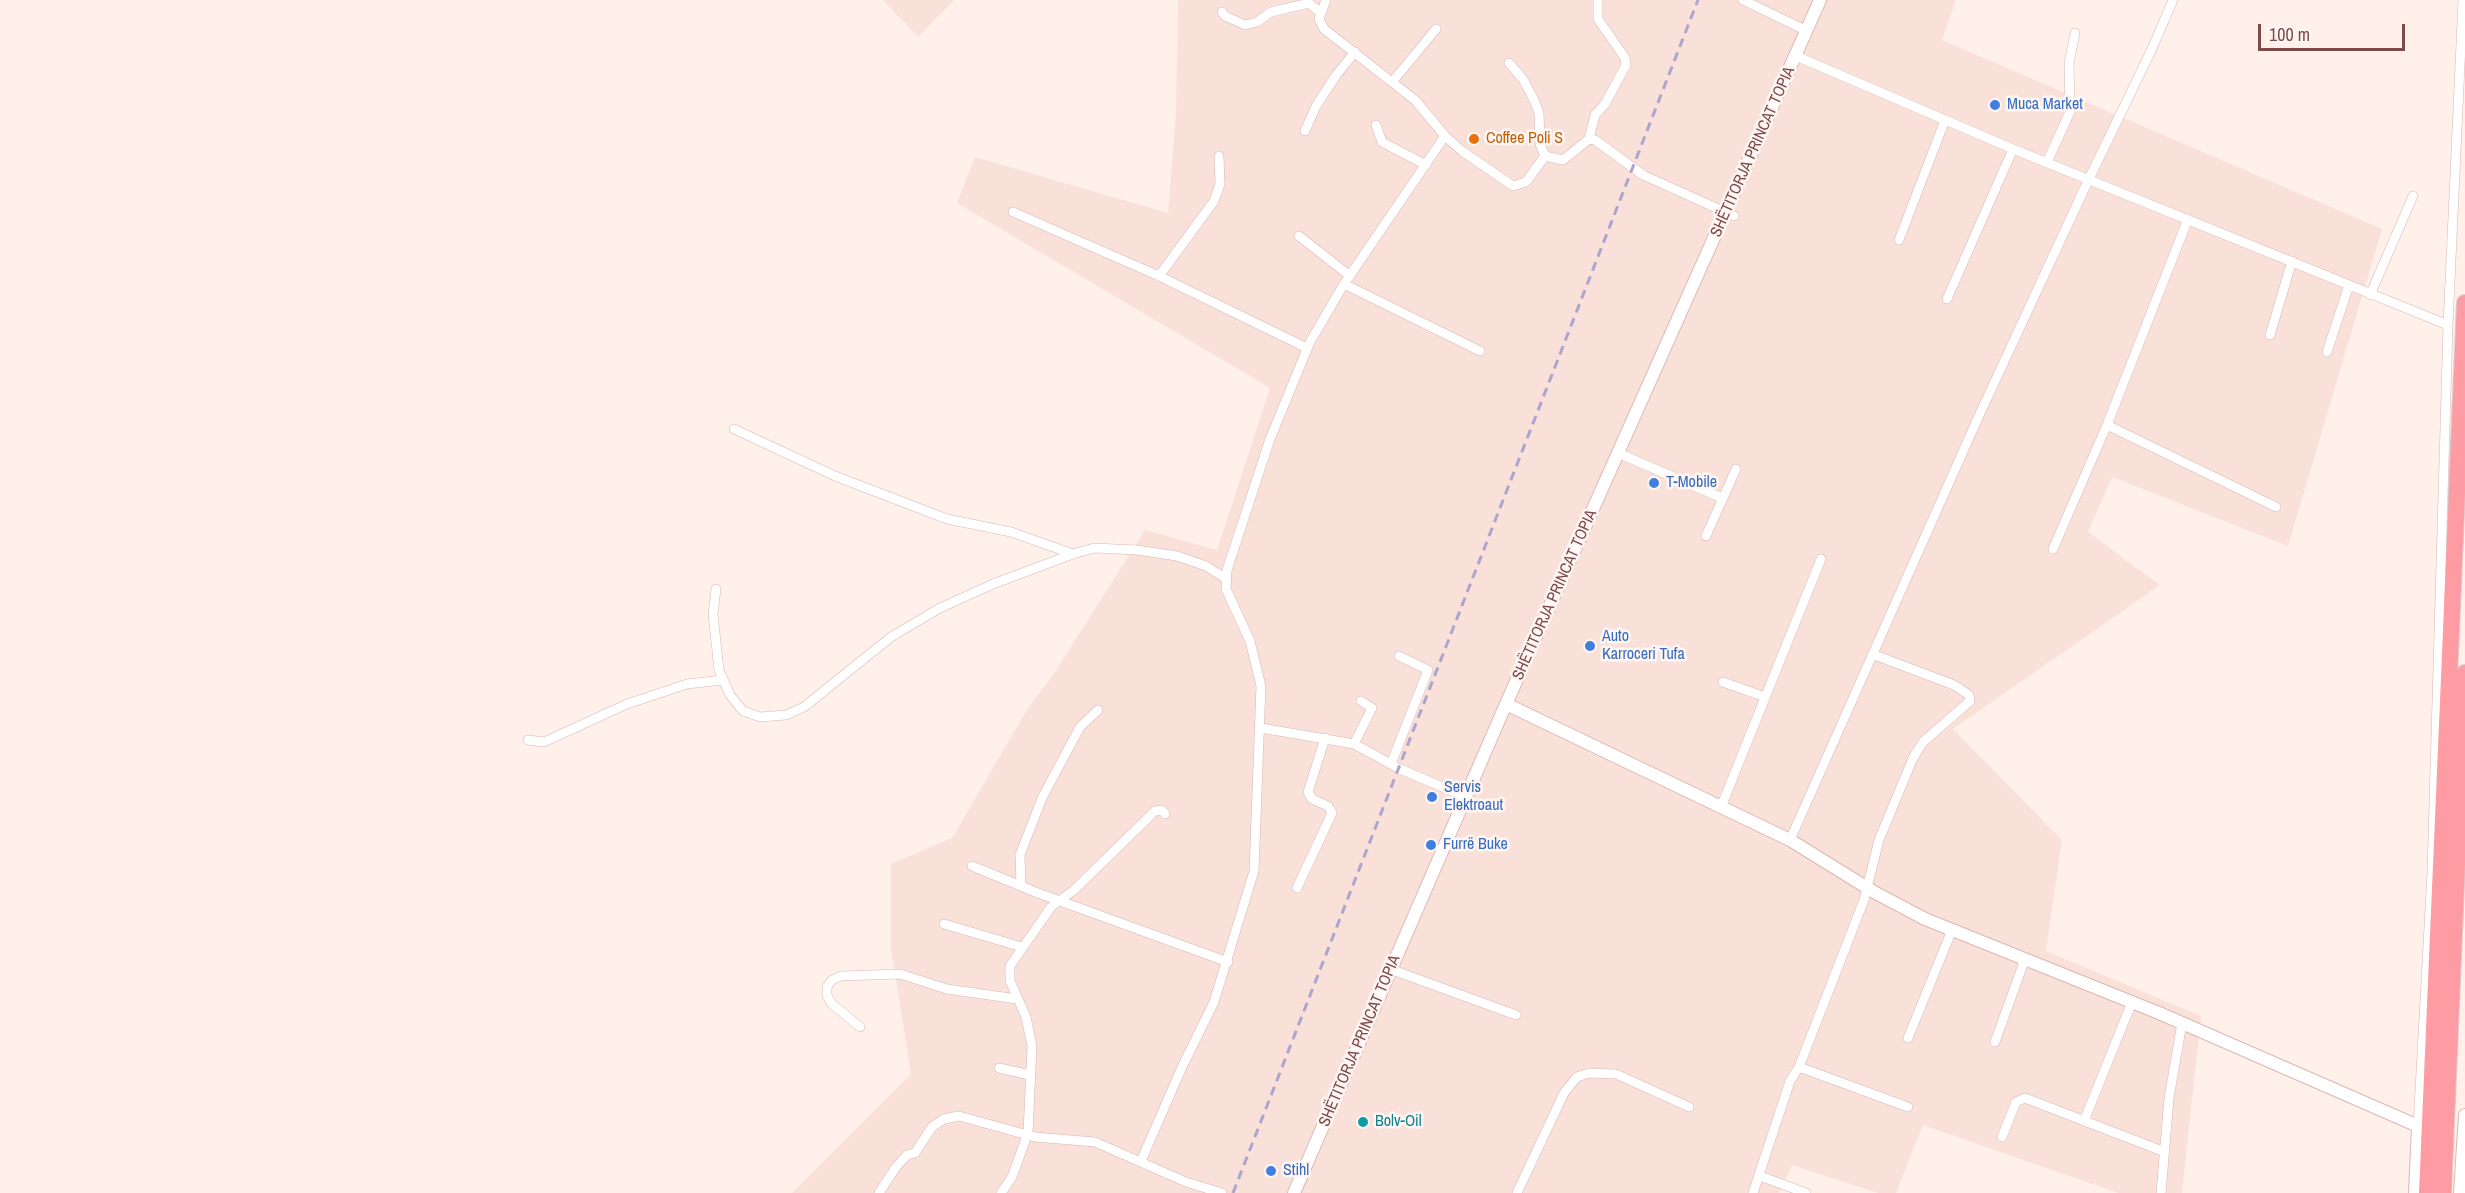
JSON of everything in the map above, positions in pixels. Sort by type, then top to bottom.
[{"type":"highway","points":[[2427,1193],[2465,303]]},
{"type":"highway","points":[[2443,1193],[2465,673]]},
{"type":"main road","name":"SHËTITORJA PRINCAT TOPIA","points":[[1294,1193],[1506,704],[1618,453],[1730,214],[1820,0]]},
{"type":"main road","points":[[1506,704],[1790,840],[1925,920],[2132,1002],[2418,1126],[2415,1193]]},
{"type":"main road","points":[[2460,1193],[2465,1115]]},
{"type":"street","points":[[1326,0],[1319,19],[1324,29],[1393,81],[1429,115],[1445,136],[1513,186],[1526,182],[1545,156]]},
{"type":"street","points":[[1545,156],[1563,160],[1589,140],[1595,115],[1605,104],[1626,65],[1625,58],[1598,19],[1598,0]]},
{"type":"street","points":[[1743,0],[1807,31]]},
{"type":"street","points":[[1790,840],[1872,654],[2089,178],[2151,51],[2173,0]]},
{"type":"street","points":[[2418,1126],[2432,872],[2448,325],[2463,0]]},
{"type":"street","points":[[1222,12],[1225,16],[1245,25],[1257,22],[1271,12],[1309,3],[1321,13]]},
{"type":"street","points":[[1393,81],[1410,57],[1436,29]]},
{"type":"street","points":[[2047,162],[2070,112],[2069,63],[2075,33]]},
{"type":"street","points":[[1305,131],[1316,106],[1355,52]]},
{"type":"street","points":[[1796,56],[2013,149],[2448,325]]},
{"type":"street","points":[[1509,63],[1522,79],[1535,102],[1539,113],[1540,144],[1545,156]]},
{"type":"street","points":[[1899,240],[1945,120]]},
{"type":"street","points":[[1376,125],[1382,142],[1426,165]]},
{"type":"street","points":[[1141,1161],[1182,1067],[1214,1002],[1254,871],[1261,728],[1260,673],[1245,627],[1228,599],[1225,578],[1270,439],[1307,348],[1347,280],[1445,136]]},
{"type":"street","points":[[1589,140],[1600,141],[1643,175],[1730,214]]},
{"type":"street","points":[[1947,299],[2013,149]]},
{"type":"street","points":[[1159,276],[1214,201],[1220,184],[1219,156]]},
{"type":"street","points":[[2370,295],[2413,196]]},
{"type":"street","points":[[1013,212],[1159,276],[1307,348]]},
{"type":"street","points":[[2053,549],[2107,425],[2188,219]]},
{"type":"street","points":[[1299,236],[1347,280],[1480,351]]},
{"type":"street","points":[[2270,335],[2292,261]]},
{"type":"street","points":[[2327,352],[2349,285]]},
{"type":"street","points":[[2107,425],[2276,507]]},
{"type":"street","points":[[734,429],[835,476],[947,519],[1011,532],[1073,554]]},
{"type":"street","points":[[1618,453],[1722,498]]},
{"type":"street","points":[[1706,536],[1736,469]]},
{"type":"street","points":[[716,589],[713,614],[719,670],[730,695],[742,711],[760,717],[786,715],[817,697],[891,637],[940,608],[1073,554],[1094,548],[1137,550],[1177,556],[1206,566],[1225,578]]},
{"type":"street","points":[[1721,807],[1821,559]]},
{"type":"street","points":[[1753,1193],[1787,1090],[1799,1067],[1860,910],[1879,840],[1923,742],[1970,701],[1970,695],[1954,685],[1872,654]]},
{"type":"street","points":[[1391,764],[1428,670],[1399,656]]},
{"type":"street","points":[[528,740],[544,742],[627,704],[687,684],[723,680]]},
{"type":"street","points":[[1723,682],[1765,697]]},
{"type":"street","points":[[1354,744],[1372,708],[1361,701]]},
{"type":"street","points":[[1022,885],[1020,855],[1042,798],[1080,727],[1098,710]]},
{"type":"street","points":[[1261,728],[1354,744],[1391,764],[1466,797]]},
{"type":"street","points":[[1297,888],[1332,813],[1328,806],[1312,799],[1308,792],[1325,738]]},
{"type":"street","points":[[1001,1193],[1012,1176],[1028,1133],[1030,1029],[1009,973],[1022,947],[1051,907],[1061,901],[1155,812],[1159,809],[1165,814]]},
{"type":"street","points":[[972,866],[1228,962]]},
{"type":"street","points":[[944,924],[1022,947]]},
{"type":"street","points":[[1908,1038],[1952,930]]},
{"type":"street","points":[[1995,1042],[2025,959]]},
{"type":"street","points":[[1398,972],[1516,1015]]},
{"type":"street","points":[[860,1028],[832,1004],[827,996],[827,987],[832,980],[841,976],[900,974],[947,989],[1017,999]]},
{"type":"street","points":[[2084,1121],[2132,1002]]},
{"type":"street","points":[[2161,1193],[2169,1098],[2182,1023]]},
{"type":"street","points":[[1799,1067],[1908,1107]]},
{"type":"street","points":[[999,1068],[1030,1075]]},
{"type":"street","points":[[1517,1193],[1564,1093],[1577,1077],[1589,1073],[1616,1074],[1689,1107]]},
{"type":"street","points":[[2002,1137],[2016,1102],[2025,1098],[2165,1152]]},
{"type":"street","points":[[879,1193],[896,1167],[907,1155],[915,1153],[932,1127],[944,1119],[967,1116],[1035,1137],[1095,1142],[1141,1161],[1187,1189],[1196,1186],[1222,1193]]},
{"type":"street","points":[[1760,1176],[1806,1193]]},
{"type":"shaded area","points":[[883,0],[954,0],[918,37]]},
{"type":"shaded area","points":[[1178,0],[1956,0],[1942,40],[2382,229],[2288,546],[2112,477],[2088,532],[2160,585],[1953,729],[2062,840],[2046,951],[2201,1016],[2182,1193],[2118,1193],[1923,1125],[1896,1193],[1878,1193],[1792,1165],[1779,1193],[792,1193],[911,1074],[891,949],[891,864],[952,838],[1028,708],[1053,675],[1145,530],[1217,550],[1270,388],[957,203],[975,157],[1168,213],[1176,111]]},
{"type":"railway","points":[[1233,1193],[1698,0]]},
{"type":"place","name":"Muca Market","points":[[1995,105]]},
{"type":"place","name":"Coffee Poli S","points":[[1474,139]]},
{"type":"place","name":"T-Mobile","points":[[1654,483]]},
{"type":"place","name":"Auto Karroceri Tufa","points":[[1590,646]]},
{"type":"place","name":"Servis Elektroaut","points":[[1432,797]]},
{"type":"place","name":"Furrë Buke","points":[[1431,845]]},
{"type":"place","name":"Bolv-Oil","points":[[1363,1122]]},
{"type":"place","name":"Stihl","points":[[1271,1171]]}]
